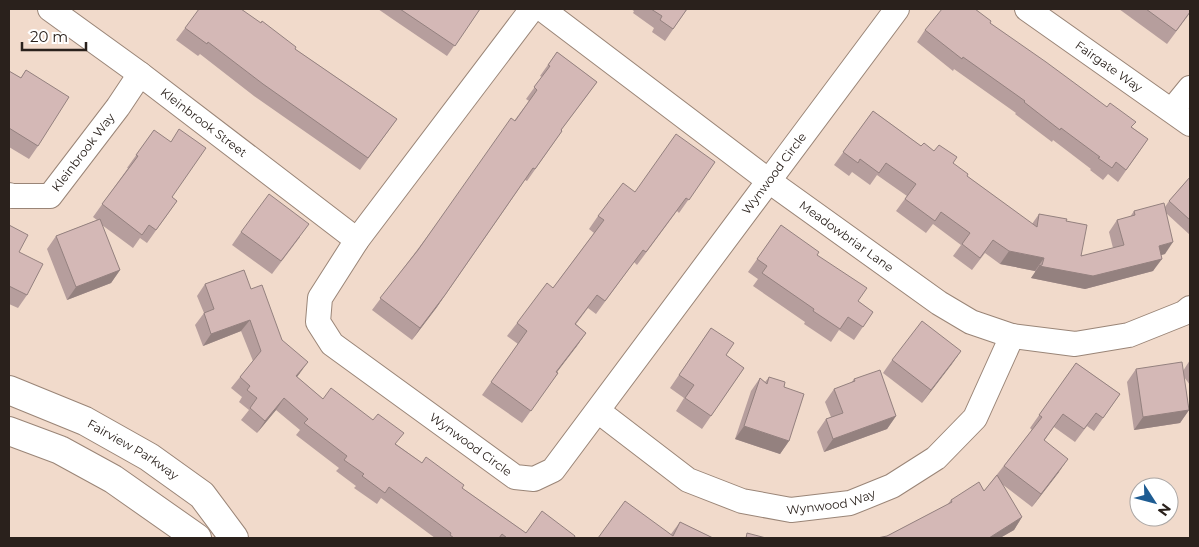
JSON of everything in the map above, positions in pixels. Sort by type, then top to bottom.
[{"type":"main road","name":"Fairview Parkway","points":[[9,390],[85,421],[149,457],[202,495],[234,538]]},
{"type":"main road","points":[[9,430],[60,450],[113,480],[197,538]]},
{"type":"street","name":"Kleinbrook Street","points":[[50,9],[140,74],[357,240]]},
{"type":"street","name":"Wynwood Circle","points":[[532,9],[357,240],[320,298],[318,322],[332,344],[515,477],[534,479],[553,470],[897,9]]},
{"type":"street","name":"Meadowbriar Lane","points":[[542,9],[769,181],[940,303],[972,322],[1012,336],[1075,344],[1129,334],[1184,313],[1190,308]]},
{"type":"street","name":"Fairgate Way","points":[[1027,9],[1181,117]]},
{"type":"street","name":"Kleinbrook Way","points":[[9,195],[50,196],[118,107],[140,74]]},
{"type":"street","points":[[1181,117],[1190,88]]},
{"type":"street","name":"Wynwood Way","points":[[598,411],[688,480],[742,501],[791,510],[850,503],[892,486],[936,458],[975,418],[1012,336]]},
{"type":"building","points":[[199,9],[241,9],[261,23],[262,21],[296,47],[295,49],[397,119],[368,158],[263,84],[208,42],[207,44],[185,28]]},
{"type":"building","points":[[400,9],[480,9],[455,46]]},
{"type":"building","points":[[651,9],[687,9],[673,29],[660,20],[662,16]]},
{"type":"building","points":[[942,9],[975,9],[991,21],[990,23],[1107,107],[1110,103],[1136,122],[1131,127],[1148,139],[1126,170],[1116,162],[1112,168],[1061,128],[1060,130],[1025,101],[963,57],[962,59],[925,30]]},
{"type":"building","points":[[1146,9],[1190,9],[1190,12],[1176,31]]},
{"type":"building","points":[[557,52],[597,82],[535,169],[533,168],[420,328],[380,298],[418,250],[511,118],[515,121],[537,90],[534,87],[550,66],[548,65]]},
{"type":"building","points":[[26,70],[69,97],[38,146],[9,128],[9,71],[21,78]]},
{"type":"building","points":[[873,111],[921,146],[924,143],[934,151],[939,145],[957,157],[953,163],[968,174],[967,176],[1037,227],[1039,214],[1087,225],[1081,256],[1124,245],[1117,220],[1135,215],[1134,211],[1164,203],[1173,242],[1159,246],[1162,259],[1093,276],[1039,266],[1042,265],[1044,258],[1009,251],[993,240],[980,258],[962,244],[970,233],[941,212],[935,221],[905,199],[916,184],[886,163],[879,173],[860,159],[858,163],[843,152]]},
{"type":"building","points":[[179,129],[206,148],[172,197],[177,201],[156,230],[149,225],[142,235],[102,204],[138,156],[136,155],[154,130],[171,142]]},
{"type":"building","points":[[676,134],[715,162],[689,200],[686,198],[646,252],[643,250],[605,301],[597,295],[575,324],[586,333],[556,372],[558,373],[531,411],[491,382],[527,331],[517,323],[547,283],[553,288],[604,220],[598,216],[623,183],[635,192]]},
{"type":"building","points":[[1190,177],[1190,220],[1169,201]]},
{"type":"building","points":[[269,194],[309,224],[281,261],[241,232]]},
{"type":"building","points":[[100,219],[120,270],[76,287],[56,236]]},
{"type":"building","points":[[9,225],[28,235],[19,252],[43,264],[27,295],[9,286]]},
{"type":"building","points":[[781,225],[819,252],[817,255],[867,288],[858,301],[873,312],[863,327],[848,317],[840,329],[762,273],[767,266],[757,259]]},
{"type":"building","points":[[244,270],[251,289],[262,285],[282,340],[308,362],[296,376],[323,399],[331,388],[373,420],[378,414],[404,433],[395,444],[422,463],[426,457],[464,485],[462,488],[526,533],[542,511],[575,536],[574,538],[507,538],[502,534],[499,538],[454,538],[450,535],[451,533],[389,487],[385,493],[362,476],[364,474],[344,460],[347,456],[304,423],[308,419],[284,398],[265,421],[250,408],[257,398],[247,390],[250,386],[240,377],[261,351],[250,320],[211,334],[204,313],[214,309],[205,284]]},
{"type":"building","points":[[922,321],[961,351],[931,390],[892,360]]},
{"type":"building","points":[[711,328],[734,343],[726,355],[744,368],[711,416],[685,398],[694,385],[679,375]]},
{"type":"building","points":[[1182,362],[1189,410],[1143,417],[1136,369]]},
{"type":"building","points":[[1076,363],[1120,394],[1103,418],[1096,413],[1084,429],[1063,414],[1044,440],[1068,459],[1041,494],[1004,466],[1042,417],[1039,415]]},
{"type":"building","points":[[880,370],[896,416],[833,439],[826,419],[843,413],[834,389],[855,381],[854,379]]},
{"type":"building","points":[[769,377],[785,382],[784,387],[804,394],[789,441],[744,426],[760,378],[767,384]]},
{"type":"building","points":[[997,475],[1022,517],[989,538],[877,538],[887,536],[952,502],[951,500],[979,482],[984,491]]},
{"type":"building","points":[[625,501],[673,536],[680,522],[713,538],[598,538]]},
{"type":"building","points":[[747,533],[766,538],[746,538]]}]
